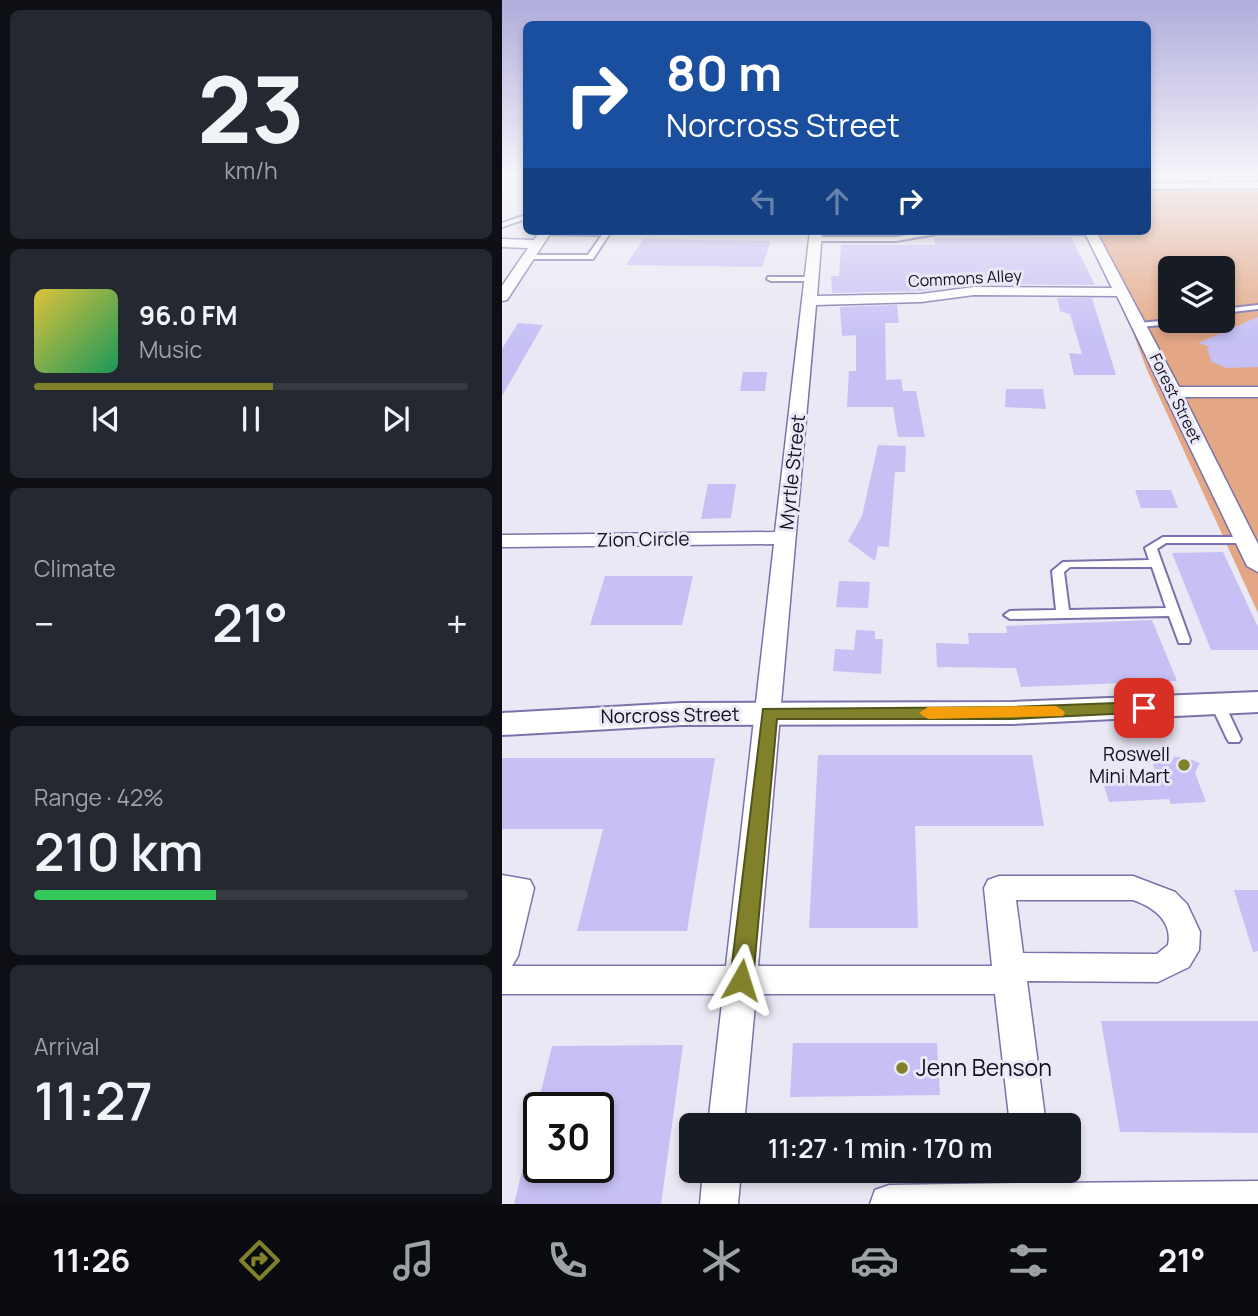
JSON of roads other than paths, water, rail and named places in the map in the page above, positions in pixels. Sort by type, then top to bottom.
[{"type":"street","name":"Myrtle Street","points":[[728,1113],[816,235]]},
{"type":"street","name":"Forest Street","points":[[1092,235],[1140,325],[1258,566]]},
{"type":"street","points":[[502,243],[543,236]]},
{"type":"street","points":[[502,297],[543,236]]},
{"type":"street","name":"Commons Alley","points":[[809,301],[921,299],[974,291],[1122,292]]},
{"type":"street","points":[[1176,397],[1258,392]]},
{"type":"street","points":[[1176,397],[1258,401]]},
{"type":"street","name":"Zion Circle","points":[[502,541],[785,538]]},
{"type":"street","name":"Norcross Street","points":[[502,724],[581,718],[769,713],[1012,713],[1258,702]]},
{"type":"street","points":[[502,887],[519,887],[502,956]]},
{"type":"street","points":[[502,981],[741,980],[1009,973],[1158,968],[1172,964],[1184,952],[1186,937],[1180,919],[1168,904],[1152,894],[1133,888],[999,888],[1009,973],[1026,1113]]},
{"type":"street","points":[[719,1204],[721,1183]]},
{"type":"street","points":[[889,1204],[1037,1192],[1258,1200]]},
{"type":"lane","points":[[543,236],[564,235]]},
{"type":"lane","points":[[529,257],[590,257],[606,235]]},
{"type":"lane","points":[[816,235],[890,239],[916,235]]},
{"type":"lane","points":[[771,279],[812,279]]},
{"type":"lane","points":[[1235,310],[1258,307]]},
{"type":"lane","points":[[1140,325],[1158,323]]},
{"type":"lane","points":[[1184,640],[1151,548],[1163,540],[1245,540]]},
{"type":"lane","points":[[1063,614],[1058,571],[1067,564],[1157,563]]},
{"type":"lane","points":[[1010,615],[1174,612]]},
{"type":"lane","points":[[1218,705],[1234,739]]},
{"type":"place","name":"Roswell Mini Mart","points":[[1184,765]]},
{"type":"place","name":"Jenn Benson","points":[[902,1068]]}]
